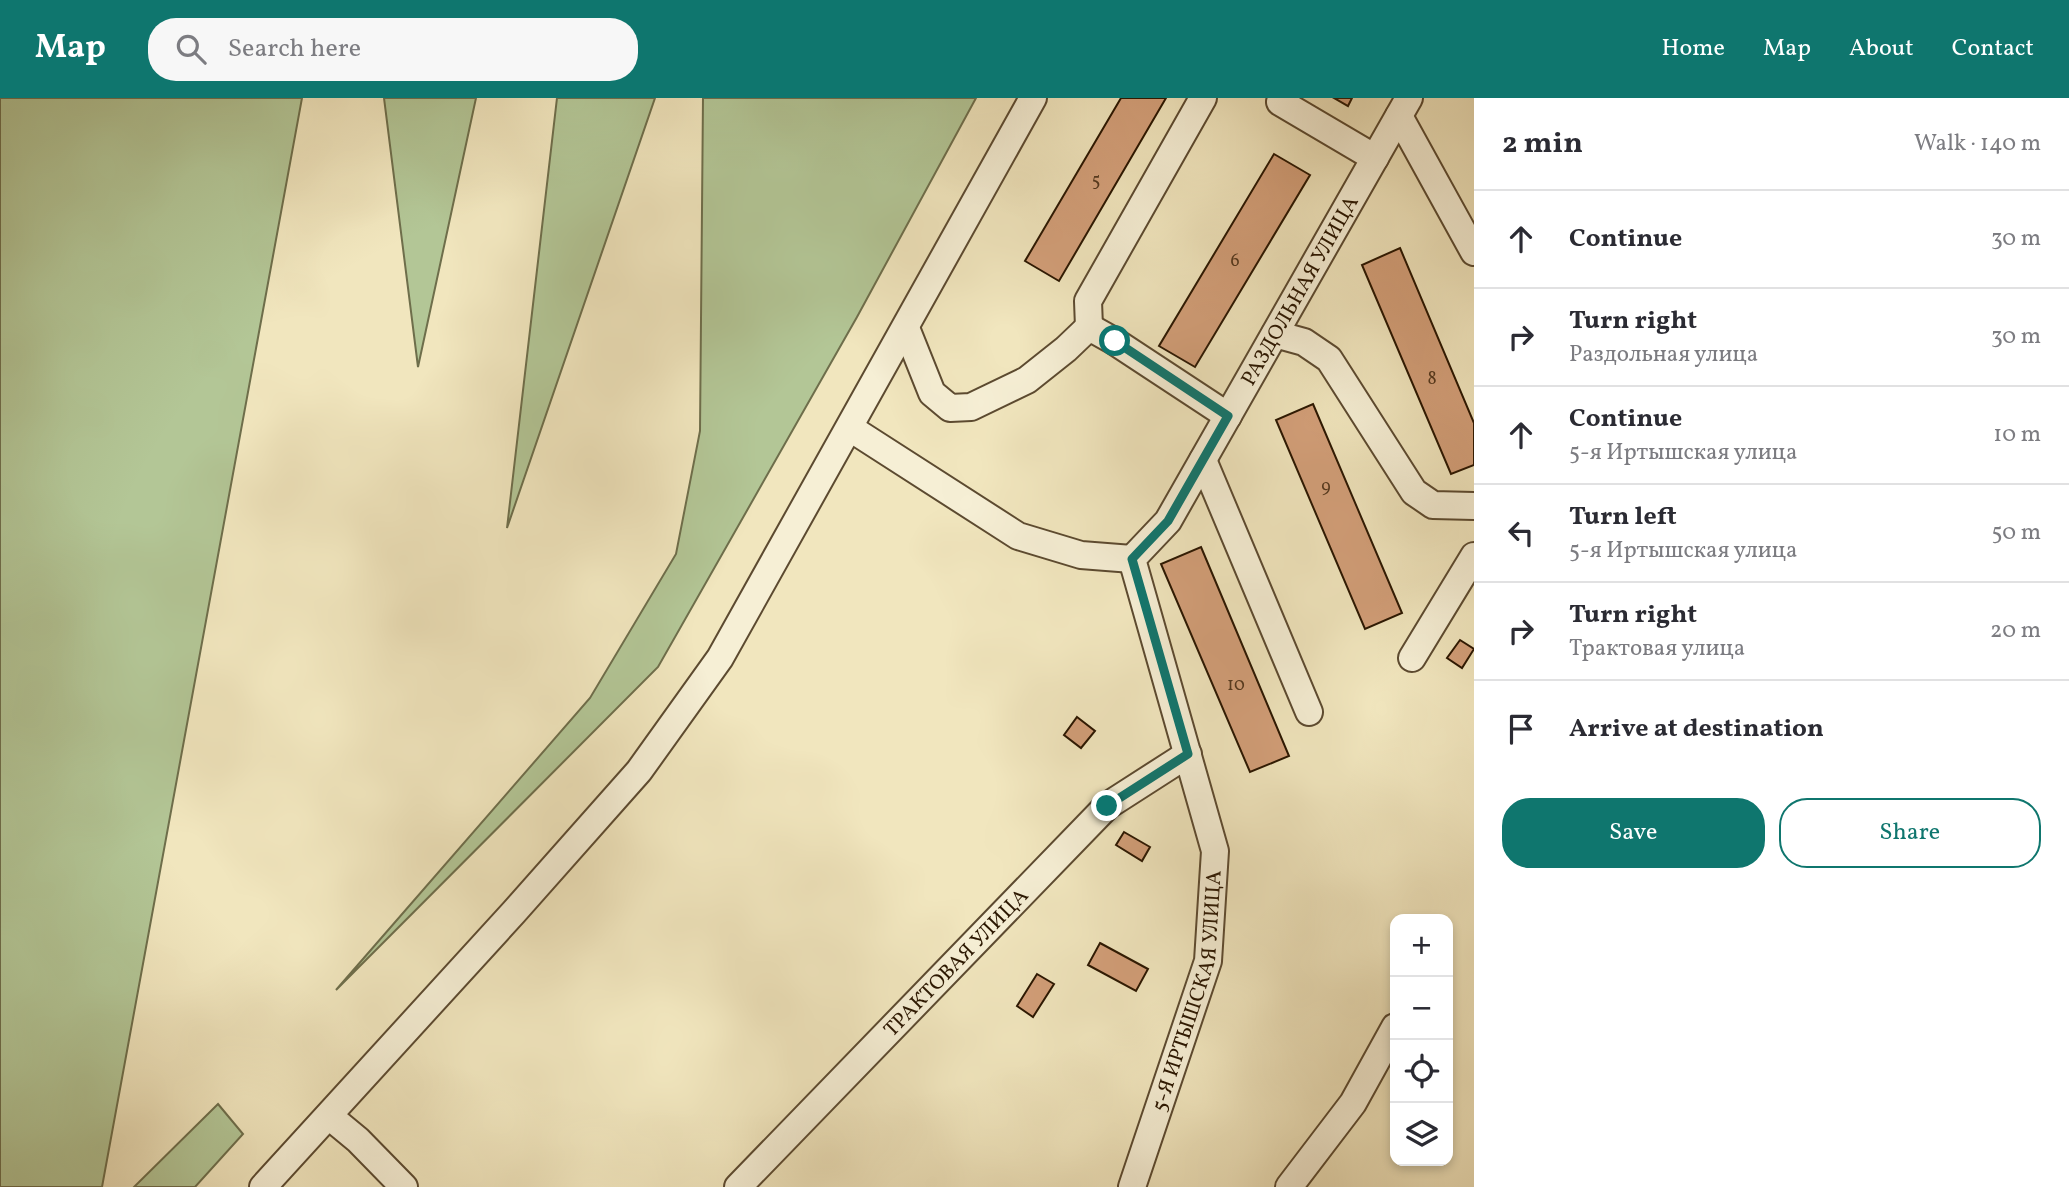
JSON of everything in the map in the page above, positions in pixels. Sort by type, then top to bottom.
[{"type":"street","points":[[263,1187],[639,771],[720,659],[1033,98]]},
{"type":"street","points":[[906,328],[932,393],[950,408],[971,407],[1027,380],[1089,327],[1088,301],[1203,98]]},
{"type":"street","points":[[1280,102],[1375,158]]},
{"type":"street","points":[[1404,107],[1474,252]]},
{"type":"street","name":"РАЗДОЛЬНАЯ УЛИЦА","points":[[1132,559],[1168,521],[1404,107]]},
{"type":"street","points":[[1089,327],[1115,341],[1228,416]]},
{"type":"street","points":[[1275,334],[1304,342],[1329,359],[1414,492],[1433,505],[1474,506]]},
{"type":"street","points":[[850,428],[1018,536],[1081,555],[1132,559]]},
{"type":"street","points":[[1203,460],[1309,712]]},
{"type":"street","points":[[1412,659],[1474,556]]},
{"type":"street","name":"5-Я ИРТЫШСКАЯ УЛИЦА","points":[[1132,559],[1215,851],[1208,961],[1132,1187]]},
{"type":"street","name":"ТРАКТОВАЯ УЛИЦА","points":[[738,1187],[1107,806],[1188,754]]},
{"type":"street","points":[[1289,1187],[1353,1102],[1390,1036]]},
{"type":"street","points":[[329,1116],[358,1140],[404,1187]]},
{"type":"green space","points":[[0,98],[302,98],[102,1187],[0,1187]]},
{"type":"green space","points":[[384,98],[476,98],[418,367]]},
{"type":"green space","points":[[557,98],[655,98],[507,528]]},
{"type":"green space","points":[[703,98],[976,98],[857,317],[658,667],[336,990],[590,698],[676,554],[700,431]]},
{"type":"green space","points":[[218,1104],[243,1134],[195,1187],[134,1187]]},
{"type":"building","points":[[1121,98],[1166,98],[1059,281],[1025,261]]},
{"type":"building","points":[[1334,98],[1352,98],[1348,106]]},
{"type":"building","points":[[1274,154],[1310,175],[1195,367],[1159,346]]},
{"type":"building","points":[[1400,248],[1474,423],[1474,465],[1451,474],[1362,265]]},
{"type":"building","points":[[1313,404],[1402,613],[1365,629],[1276,420]]},
{"type":"building","points":[[1201,547],[1289,756],[1250,772],[1161,564]]},
{"type":"building","points":[[1460,640],[1474,649],[1462,668],[1447,658]]},
{"type":"building","points":[[1077,717],[1095,731],[1081,748],[1064,735]]},
{"type":"building","points":[[1124,832],[1150,847],[1142,861],[1116,845]]},
{"type":"building","points":[[1100,943],[1148,969],[1136,991],[1088,965]]},
{"type":"building","points":[[1037,974],[1054,984],[1033,1017],[1017,1006]]},
{"type":"route","points":[[1107,806],[1188,754],[1132,559],[1168,521],[1228,416],[1115,341]]}]
